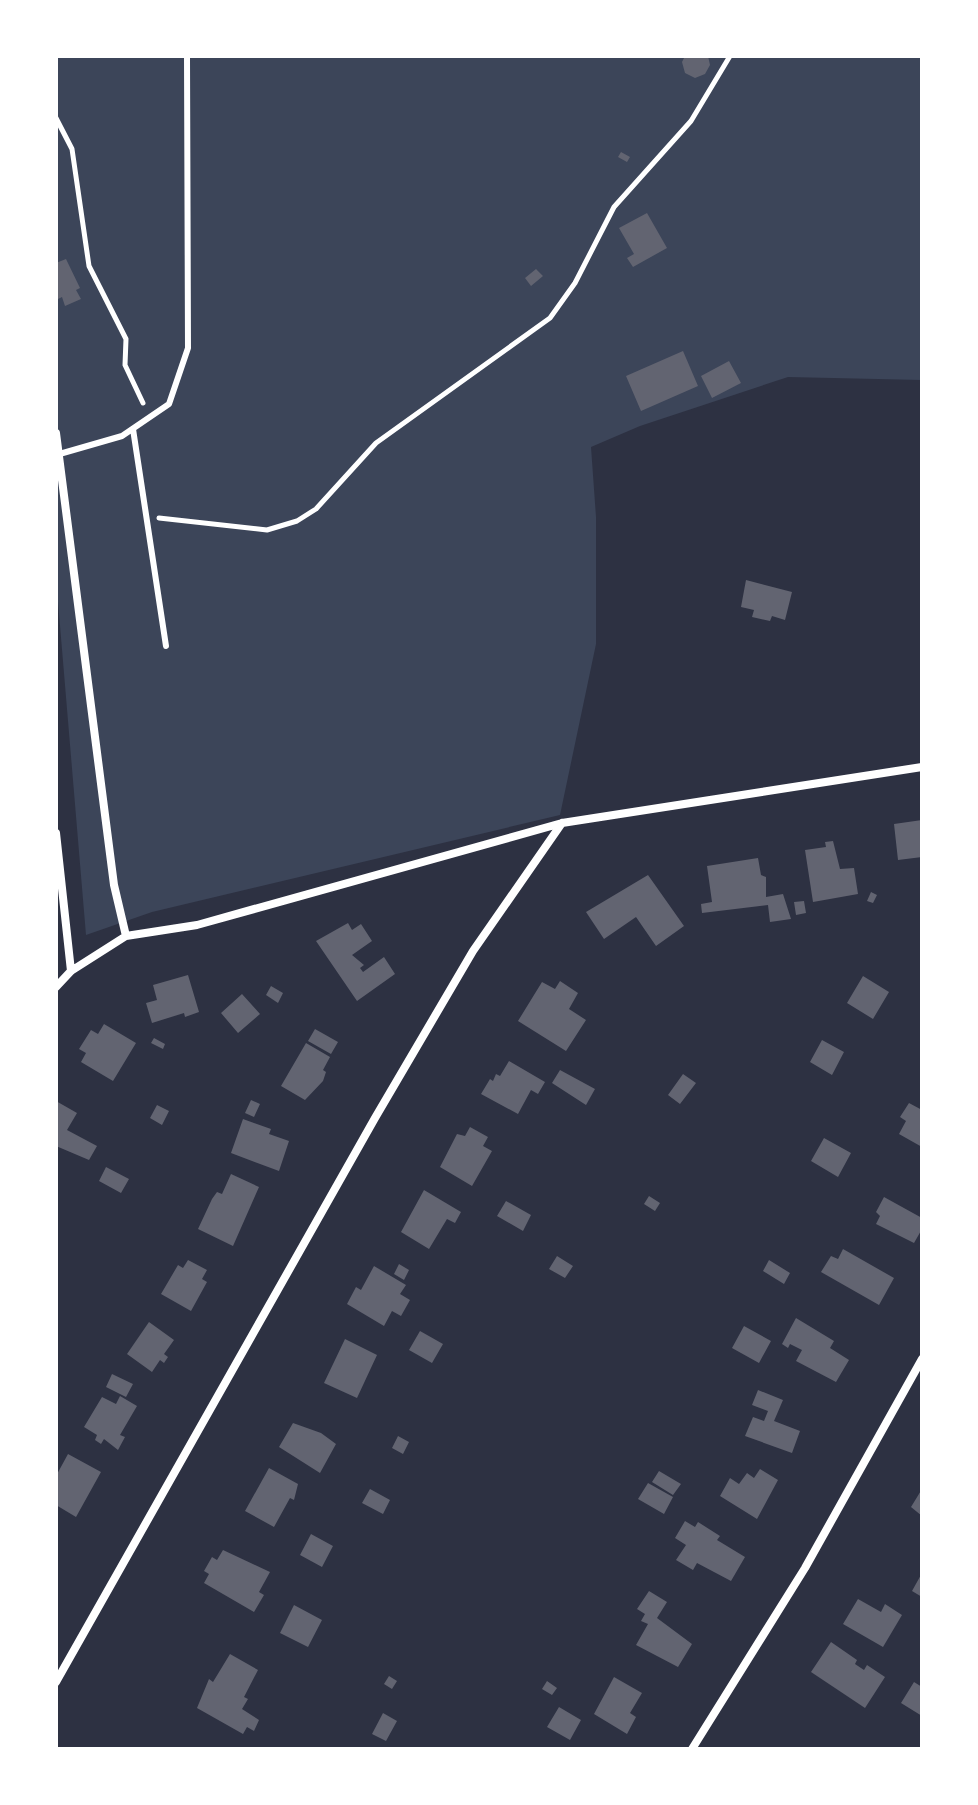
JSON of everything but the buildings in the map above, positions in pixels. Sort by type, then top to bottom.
[{"type":"street","points":[[56,433],[114,885],[126,936]]},
{"type":"street","points":[[56,987],[71,971],[126,936],[197,925],[562,823],[922,767]]},
{"type":"street","points":[[56,1682],[473,951],[562,823]]},
{"type":"street","points":[[56,833],[71,971]]},
{"type":"street","points":[[692,1749],[805,1568],[922,1359]]},
{"type":"lane","points":[[59,455],[122,436],[169,404],[188,348],[187,56]]},
{"type":"lane","points":[[133,429],[166,646]]},
{"type":"path","points":[[146,517],[267,530],[297,521],[316,509],[376,443],[550,318],[575,283],[614,207],[691,121],[730,56]]},
{"type":"path","points":[[56,118],[72,149],[89,266],[126,339],[125,365],[150,417]]},
{"type":"shaded area","points":[[56,56],[922,56],[922,380],[788,377],[640,426],[591,447],[596,517],[596,644],[560,815],[152,912],[86,935],[56,578]]}]
